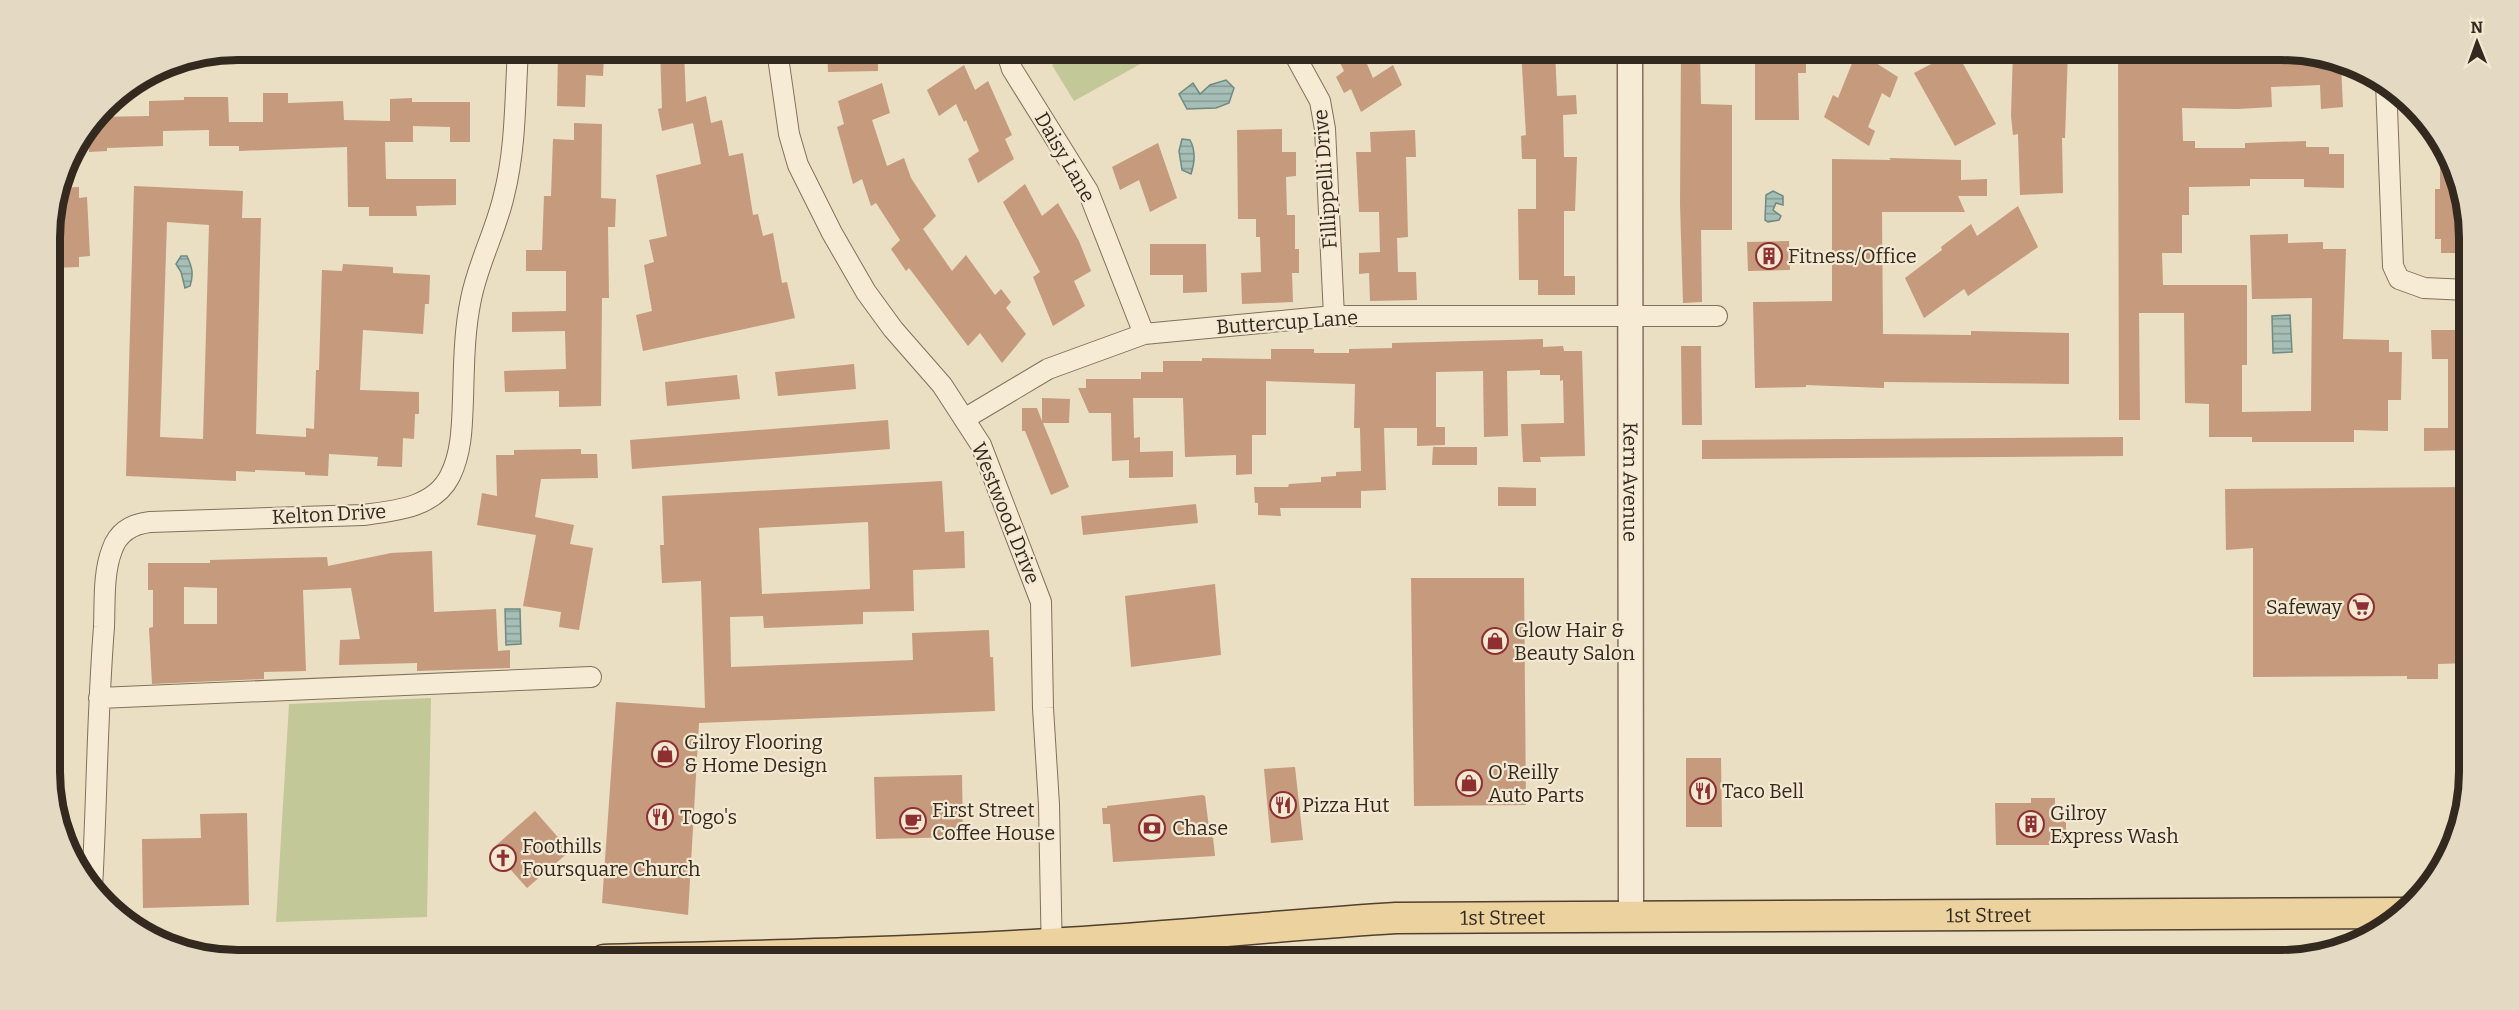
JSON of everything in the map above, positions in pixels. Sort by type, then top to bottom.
[{"type":"main road","name":"1st Street","points":[[1071,950],[1396,918],[1631,915],[2389,913]]},
{"type":"street","name":"Kelton Drive","points":[[93,874],[99,698],[108,566],[111,551],[117,539],[125,530],[150,522],[363,515],[394,511],[418,505],[438,491],[450,476],[461,436],[465,354],[471,299],[479,267],[498,218],[510,167],[517,60]]},
{"type":"street","name":"Westwood Drive","points":[[778,60],[789,134],[798,165],[832,233],[866,292],[893,329],[942,385],[981,445],[1041,602],[1043,708],[1049,805],[1051,950]]},
{"type":"street","name":"Daisy Lane","points":[[1009,60],[1012,69],[1088,191],[1144,334]]},
{"type":"street","name":"Fillippelli Drive","points":[[1297,60],[1320,101],[1325,129],[1334,316]]},
{"type":"street","name":"Kern Avenue","points":[[1630,60],[1631,915]]},
{"type":"street","points":[[2386,95],[2392,266],[2399,279],[2424,288],[2459,290]]},
{"type":"street","name":"Buttercup Lane","points":[[964,419],[1048,369],[1144,334],[1334,316],[1717,316]]},
{"type":"street","points":[[99,698],[591,677]]},
{"type":"green space","points":[[1061,60],[1147,60],[1074,101],[1052,65]]},
{"type":"green space","points":[[431,698],[427,917],[276,922],[289,704]]},
{"type":"water","points":[[1226,80],[1234,88],[1229,103],[1216,108],[1187,109],[1179,94],[1193,83],[1200,94],[1210,85]]},
{"type":"water","points":[[1182,139],[1190,140],[1193,148],[1194,161],[1191,174],[1182,170],[1179,151]]},
{"type":"water","points":[[1773,191],[1783,196],[1783,205],[1776,203],[1773,210],[1781,216],[1779,220],[1768,222],[1765,220],[1766,195]]},
{"type":"water","points":[[181,256],[187,256],[192,271],[190,286],[185,288],[181,272],[176,264]]},
{"type":"water","points":[[2290,315],[2292,352],[2273,353],[2272,316]]},
{"type":"water","points":[[505,609],[520,609],[521,644],[506,645]]},
{"type":"building","points":[[558,60],[604,60],[603,76],[586,75],[585,107],[557,106]]},
{"type":"building","points":[[660,60],[684,60],[686,102],[706,96],[711,123],[722,120],[729,156],[743,153],[753,215],[758,214],[763,236],[773,233],[782,283],[787,282],[795,318],[643,351],[636,315],[652,311],[644,265],[654,262],[649,240],[667,236],[656,175],[701,164],[693,123],[662,131],[658,109],[662,108]]},
{"type":"building","points":[[827,60],[878,60],[878,71],[828,72]]},
{"type":"building","points":[[1339,60],[1365,60],[1373,78],[1393,65],[1402,85],[1361,112],[1351,89],[1344,93],[1336,77],[1344,71]]},
{"type":"building","points":[[1522,60],[1555,60],[1557,96],[1576,95],[1577,114],[1563,115],[1564,157],[1577,157],[1575,211],[1564,211],[1564,276],[1575,276],[1575,295],[1538,295],[1538,280],[1519,280],[1518,209],[1536,209],[1536,159],[1522,159],[1521,136],[1526,135]]},
{"type":"building","points":[[1681,60],[1700,60],[1701,104],[1732,105],[1732,230],[1701,230],[1702,302],[1683,303],[1680,204]]},
{"type":"building","points":[[1755,60],[1806,60],[1806,73],[1798,73],[1799,120],[1755,120]]},
{"type":"building","points":[[1853,60],[1871,60],[1898,77],[1890,98],[1882,93],[1868,127],[1875,131],[1869,146],[1824,117],[1833,95],[1838,98]]},
{"type":"building","points":[[1939,60],[1961,60],[1996,124],[1955,146],[1914,73]]},
{"type":"building","points":[[2013,60],[2068,60],[2065,138],[2062,138],[2063,193],[2020,195],[2018,134],[2013,135],[2011,116]]},
{"type":"building","points":[[2118,60],[2281,60],[2316,63],[2341,70],[2343,107],[2321,109],[2320,85],[2271,87],[2272,107],[2182,108],[2183,141],[2195,141],[2195,148],[2245,148],[2245,143],[2306,141],[2306,147],[2329,147],[2329,154],[2344,154],[2344,188],[2304,187],[2304,179],[2250,179],[2250,186],[2189,187],[2189,215],[2182,215],[2182,253],[2162,253],[2163,285],[2247,285],[2247,365],[2242,365],[2242,412],[2311,411],[2312,298],[2252,299],[2250,235],[2288,234],[2288,243],[2323,242],[2323,249],[2346,249],[2343,339],[2389,340],[2389,352],[2402,352],[2401,400],[2388,400],[2388,431],[2354,430],[2354,442],[2252,442],[2252,437],[2209,437],[2209,404],[2185,403],[2184,313],[2139,313],[2140,420],[2119,420]]},
{"type":"building","points":[[964,65],[975,90],[988,81],[1012,135],[1005,139],[1014,159],[978,183],[968,159],[979,151],[966,120],[964,122],[956,104],[939,116],[927,90]]},
{"type":"building","points":[[882,83],[890,113],[872,120],[887,166],[904,158],[911,178],[936,216],[923,229],[952,271],[966,255],[995,295],[1001,289],[1011,302],[1006,308],[1026,334],[1002,363],[980,333],[968,346],[909,268],[906,271],[891,249],[900,240],[876,203],[871,206],[862,179],[853,184],[837,127],[844,124],[838,101]]},
{"type":"building","points":[[263,93],[288,93],[288,103],[343,101],[344,120],[390,121],[390,99],[412,98],[412,102],[470,102],[470,142],[450,142],[450,127],[413,126],[413,142],[385,142],[386,179],[456,179],[456,205],[416,206],[417,216],[369,216],[369,207],[348,207],[347,147],[239,151],[239,146],[209,146],[209,130],[163,131],[163,146],[107,148],[107,151],[89,152],[88,143],[108,117],[149,116],[149,101],[184,100],[184,97],[228,97],[229,122],[263,122]]},
{"type":"building","points":[[574,123],[602,124],[601,198],[616,199],[615,227],[608,227],[609,298],[602,298],[601,406],[559,407],[559,391],[505,392],[504,371],[566,369],[565,331],[512,332],[512,312],[566,311],[566,271],[526,271],[526,250],[542,250],[544,196],[551,196],[553,139],[574,140]]},
{"type":"building","points":[[1282,129],[1282,152],[1296,152],[1296,176],[1286,177],[1287,215],[1295,215],[1295,249],[1299,249],[1299,273],[1292,273],[1293,302],[1242,304],[1241,273],[1261,272],[1260,237],[1256,237],[1256,219],[1238,219],[1237,130]]},
{"type":"building","points":[[1415,130],[1416,157],[1406,157],[1408,237],[1397,238],[1398,272],[1416,272],[1417,300],[1370,301],[1369,273],[1359,274],[1359,253],[1380,252],[1379,212],[1359,212],[1356,152],[1371,152],[1370,132]]},
{"type":"building","points":[[1158,143],[1177,198],[1150,212],[1139,180],[1120,190],[1112,167]]},
{"type":"building","points":[[1889,158],[1961,160],[1961,180],[1987,179],[1987,196],[1958,196],[1965,212],[1882,212],[1883,334],[1971,335],[1971,331],[2069,333],[2069,384],[1884,382],[1884,388],[1806,385],[1806,387],[1755,388],[1753,302],[1832,301],[1832,159],[1891,160]]},
{"type":"building","points":[[2440,160],[2453,192],[2459,253],[2441,253],[2441,239],[2435,239],[2435,189],[2440,189]]},
{"type":"building","points":[[1025,184],[1042,216],[1058,203],[1079,241],[1091,271],[1074,281],[1085,306],[1053,326],[1033,277],[1040,272],[1003,202]]},
{"type":"building","points":[[134,186],[243,191],[242,218],[261,218],[256,434],[306,437],[306,428],[314,429],[316,370],[319,370],[322,270],[342,271],[343,264],[393,267],[393,273],[430,275],[429,304],[425,304],[423,334],[363,330],[360,390],[419,392],[419,414],[415,414],[414,439],[403,438],[402,467],[377,466],[378,457],[329,454],[328,476],[305,475],[305,472],[255,470],[255,472],[236,471],[236,481],[126,476]],"holes":[[[167,222],[209,225],[203,439],[160,437]]]},
{"type":"building","points":[[79,187],[79,198],[87,197],[90,256],[79,257],[79,267],[60,268],[60,226],[68,188]]},
{"type":"building","points":[[2018,206],[2038,247],[1968,296],[1964,289],[1924,318],[1905,278],[1971,224],[1977,236]]},
{"type":"building","name":"Fitness/Office","points":[[1789,241],[1790,270],[1748,271],[1747,242]]},
{"type":"building","points":[[1150,244],[1206,244],[1207,292],[1183,293],[1183,275],[1150,275]]},
{"type":"building","points":[[2431,330],[2459,330],[2459,450],[2424,451],[2424,428],[2448,428],[2448,359],[2432,359]]},
{"type":"building","points":[[1543,339],[1543,347],[1563,346],[1564,351],[1582,351],[1585,456],[1540,457],[1541,462],[1523,462],[1521,424],[1564,423],[1563,380],[1560,381],[1560,375],[1540,375],[1540,370],[1507,371],[1508,436],[1484,437],[1483,371],[1436,372],[1436,427],[1445,427],[1445,445],[1417,446],[1417,428],[1384,428],[1386,490],[1361,491],[1361,508],[1280,508],[1281,516],[1258,515],[1254,487],[1288,487],[1289,484],[1321,482],[1321,477],[1336,476],[1336,472],[1361,471],[1360,428],[1354,428],[1355,384],[1266,381],[1266,435],[1252,435],[1252,474],[1236,475],[1236,455],[1185,457],[1183,398],[1133,398],[1134,438],[1140,437],[1140,452],[1173,451],[1173,477],[1129,478],[1129,460],[1112,461],[1111,413],[1089,413],[1078,388],[1086,388],[1086,379],[1141,379],[1141,372],[1163,372],[1163,361],[1202,361],[1202,358],[1271,359],[1271,349],[1314,349],[1314,353],[1349,353],[1349,349],[1392,348],[1392,343]]},
{"type":"building","points":[[1681,346],[1701,346],[1702,425],[1682,425]]},
{"type":"building","points":[[854,364],[856,389],[778,396],[775,372]]},
{"type":"building","points":[[737,375],[740,399],[667,406],[665,382]]},
{"type":"building","points":[[1042,398],[1070,399],[1069,423],[1043,423],[1069,487],[1051,495],[1025,431],[1022,431],[1022,408],[1037,408],[1042,421]]},
{"type":"building","points":[[888,420],[890,449],[632,469],[630,440]]},
{"type":"building","points":[[2123,437],[2123,456],[1702,459],[1702,440]]},
{"type":"building","points":[[1433,447],[1477,447],[1477,465],[1432,465]]},
{"type":"building","points":[[581,449],[581,454],[597,454],[598,478],[541,479],[535,517],[574,525],[570,544],[593,548],[579,630],[559,627],[561,612],[523,606],[536,535],[477,525],[482,493],[497,496],[496,455],[514,455],[514,450]]},
{"type":"building","points":[[942,481],[945,532],[964,531],[965,568],[913,570],[914,611],[863,612],[863,624],[764,628],[763,616],[730,617],[731,667],[913,660],[912,633],[989,630],[990,657],[993,657],[995,711],[699,723],[688,915],[602,903],[616,702],[705,708],[701,581],[662,583],[660,545],[664,545],[662,496]],"holes":[[[868,522],[870,589],[762,594],[759,528]]]},
{"type":"building","points":[[1498,487],[1536,488],[1536,506],[1498,506]]},
{"type":"building","name":"Safeway","points":[[2459,487],[2459,663],[2438,664],[2438,679],[2407,679],[2407,676],[2253,677],[2253,548],[2226,550],[2225,489]]},
{"type":"building","points":[[1196,504],[1198,523],[1083,535],[1081,516]]},
{"type":"building","points":[[432,551],[434,612],[496,609],[498,651],[510,650],[510,668],[417,671],[417,663],[339,665],[340,640],[360,639],[351,588],[303,590],[306,671],[264,672],[264,679],[152,684],[149,628],[153,627],[153,590],[148,590],[148,563],[210,563],[210,560],[327,557],[328,566],[391,553]],"holes":[[[184,587],[217,588],[217,624],[184,624]]]},
{"type":"building","points":[[1411,578],[1524,578],[1526,805],[1414,806]]},
{"type":"building","points":[[1215,584],[1221,655],[1131,667],[1125,596]]},
{"type":"building","name":"Taco Bell","points":[[1686,758],[1721,758],[1722,827],[1686,827]]},
{"type":"building","name":"Pizza Hut","points":[[1295,767],[1303,840],[1271,843],[1264,769]]},
{"type":"building","points":[[962,775],[963,837],[876,839],[874,777]]},
{"type":"building","name":"Chase","points":[[1205,796],[1209,828],[1212,828],[1215,856],[1113,862],[1110,824],[1103,824],[1102,808]]},
{"type":"building","name":"Gilroy Express Wash","points":[[2031,798],[2055,798],[2055,818],[2066,818],[2066,845],[1996,845],[1995,803],[2031,803]]},
{"type":"building","points":[[535,811],[570,851],[527,888],[492,849]]},
{"type":"building","points":[[247,813],[249,905],[143,908],[142,839],[201,838],[200,814]]},
{"type":"place","name":"Fitness/Office","points":[[1769,256]]},
{"type":"place","name":"Safeway","points":[[2361,607]]},
{"type":"place","name":"Glow Hair & Beauty Salon","points":[[1495,641]]},
{"type":"place","name":"Gilroy Flooring & Home Design","points":[[665,754]]},
{"type":"place","name":"O'Reilly Auto Parts","points":[[1469,783]]},
{"type":"place","name":"Taco Bell","points":[[1703,791]]},
{"type":"place","name":"Pizza Hut","points":[[1283,805]]},
{"type":"place","name":"Togo's","points":[[660,817]]},
{"type":"place","name":"First Street Coffee House","points":[[913,821]]},
{"type":"place","name":"Gilroy Express Wash","points":[[2031,824]]},
{"type":"place","name":"Chase","points":[[1152,828]]},
{"type":"place","name":"Foothills Foursquare Church","points":[[503,858]]}]
